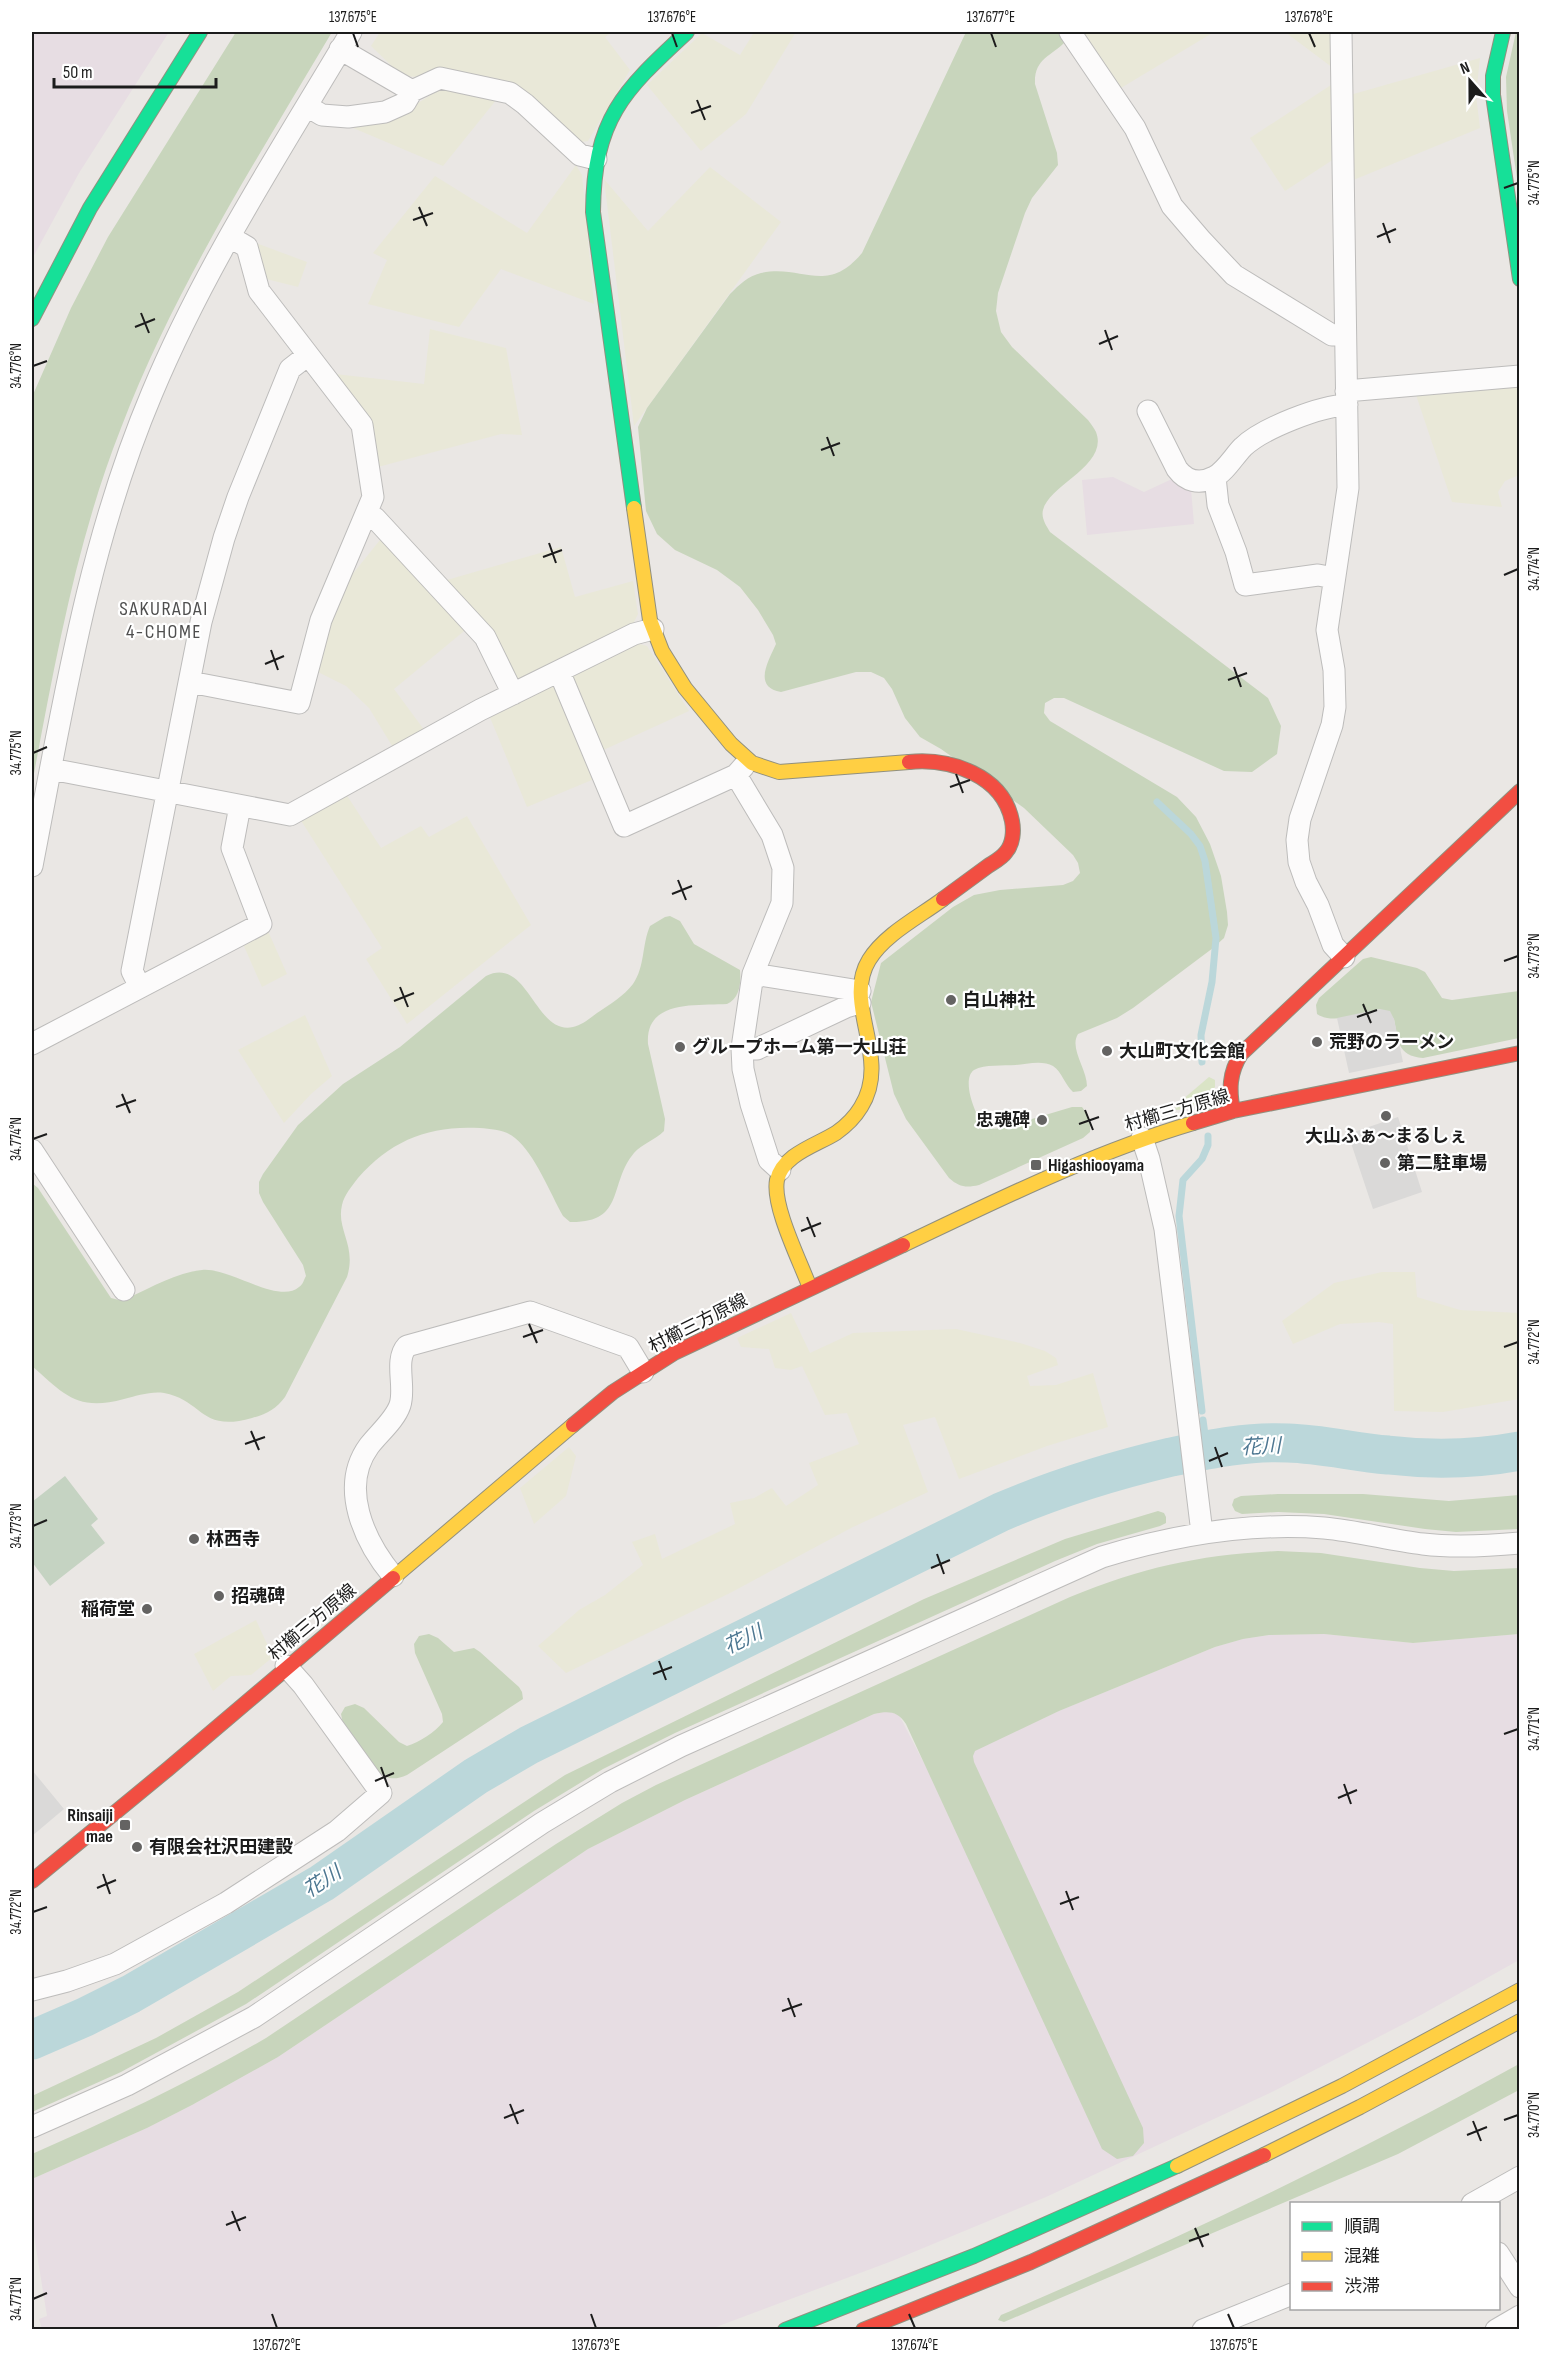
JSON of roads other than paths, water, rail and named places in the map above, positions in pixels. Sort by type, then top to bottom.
[{"type":"street","points":[[32,319],[101,186],[200,32]]},
{"type":"street","points":[[687,32],[646,69],[618,104],[603,134],[596,159],[592,189],[593,212],[653,629],[665,661],[676,679],[736,750],[772,835],[783,868],[782,903],[753,974],[742,1048],[743,1069],[751,1104],[769,1160],[780,1170]]},
{"type":"street","points":[[1070,32],[1135,128],[1172,206],[1202,241],[1234,275],[1332,334],[1345,334]]},
{"type":"street","points":[[1341,32],[1347,504],[1327,630],[1334,670],[1335,707],[1332,725],[1300,819],[1297,840],[1299,862],[1306,882],[1333,945],[1344,957]]},
{"type":"street","points":[[1503,32],[1493,76],[1493,95],[1520,279]]},
{"type":"street","points":[[32,866],[82,609],[120,479],[170,352],[230,237],[345,40],[412,91]]},
{"type":"street","points":[[307,106],[322,115],[348,117],[385,112],[405,103],[412,91],[441,78],[510,93],[580,155],[596,159]]},
{"type":"street","points":[[190,682],[299,704],[321,620],[373,497],[362,425],[259,291],[247,247],[230,237]]},
{"type":"street","points":[[140,987],[132,971],[212,580],[238,497],[290,369],[308,355]]},
{"type":"street","points":[[1148,411],[1182,476],[1191,481],[1200,482],[1215,477],[1244,446],[1263,432],[1333,406],[1346,398],[1520,376]]},
{"type":"street","points":[[1215,477],[1218,505],[1234,544],[1245,585],[1318,575],[1334,578]]},
{"type":"street","points":[[366,514],[375,518],[485,638],[513,694]]},
{"type":"street","points":[[51,769],[291,815],[480,710],[634,634],[653,629]]},
{"type":"street","points":[[559,671],[624,826],[742,768],[763,768],[779,772],[934,761],[957,767],[985,780],[994,786],[1007,804],[1014,832],[1012,843],[1006,853],[876,950],[867,965],[860,997],[874,1062],[868,1094],[861,1109],[838,1131],[787,1160],[780,1170],[775,1193],[778,1205],[810,1288]]},
{"type":"street","points":[[1233,1111],[1228,1083],[1241,1054],[1520,791]]},
{"type":"street","points":[[32,1044],[261,924],[232,848],[240,806]]},
{"type":"street","points":[[753,974],[860,997]]},
{"type":"street","points":[[742,1048],[757,1049],[860,997]]},
{"type":"street","name":"村櫛三方原線","points":[[32,1881],[168,1769],[286,1666],[585,1414],[643,1371],[706,1337],[1070,1166],[1142,1138],[1233,1111],[1520,1053]]},
{"type":"street","points":[[1142,1138],[1165,1229],[1202,1533]]},
{"type":"street","points":[[32,1150],[124,1290]]},
{"type":"street","points":[[393,1576],[380,1560],[360,1515],[355,1502],[354,1487],[361,1459],[399,1408],[402,1394],[402,1356],[407,1346],[530,1312],[628,1347],[643,1371]]},
{"type":"street","points":[[32,2127],[127,2085],[254,2017],[576,1802],[645,1763],[1102,1557],[1145,1544],[1202,1533],[1278,1527],[1323,1528],[1423,1544],[1455,1546],[1520,1543]]},
{"type":"street","points":[[32,1990],[67,1981],[115,1964],[196,1920],[337,1831],[381,1793],[286,1666]]},
{"type":"street","points":[[785,2330],[979,2253],[1154,2177],[1358,2077],[1520,1990]]},
{"type":"street","points":[[863,2330],[1067,2246],[1209,2181],[1370,2102],[1520,2021]]},
{"type":"street","points":[[1476,2202],[1520,2177]]},
{"type":"street","points":[[1500,2256],[1520,2286]]},
{"type":"street","points":[[1203,2330],[1290,2295]]},
{"type":"street","points":[[1496,2330],[1520,2316]]},
{"type":"waterway","points":[[1157,802],[1191,834],[1200,846],[1205,861],[1216,938],[1212,982],[1201,1035],[1202,1062]]},
{"type":"waterway","points":[[1202,1411],[1179,1216],[1183,1180],[1202,1159],[1208,1145],[1208,1136]]},
{"type":"waterway","points":[[1203,1420],[1207,1449]]},
{"type":"waterway","name":"花川","points":[[32,2040],[131,1994],[322,1883],[476,1776],[529,1745],[1022,1503],[1127,1468],[1171,1457],[1244,1444],[1300,1444],[1421,1458],[1487,1456],[1520,1451]]},
{"type":"place","name":"白山神社","points":[[951,1000]]},
{"type":"place","name":"荒野のラーメン","points":[[1317,1042]]},
{"type":"place","name":"グループホーム第一大山荘","points":[[680,1047]]},
{"type":"place","name":"大山町文化会館","points":[[1107,1051]]},
{"type":"place","name":"大山ふぁ～まるしぇ","points":[[1386,1116]]},
{"type":"place","name":"忠魂碑","points":[[1042,1120]]},
{"type":"place","name":"第二駐車場","points":[[1385,1163]]},
{"type":"place","name":"Higashiooyama","points":[[1036,1165]]},
{"type":"place","name":"林西寺","points":[[194,1539]]},
{"type":"place","name":"招魂碑","points":[[219,1596]]},
{"type":"place","name":"稲荷堂","points":[[147,1609]]},
{"type":"place","name":"Rinsaiji mae","points":[[125,1825]]},
{"type":"place","name":"有限会社沢田建設","points":[[137,1847]]},
{"type":"district","name":"SAKURADAI 4-CHOME","points":[[164,620]]}]
